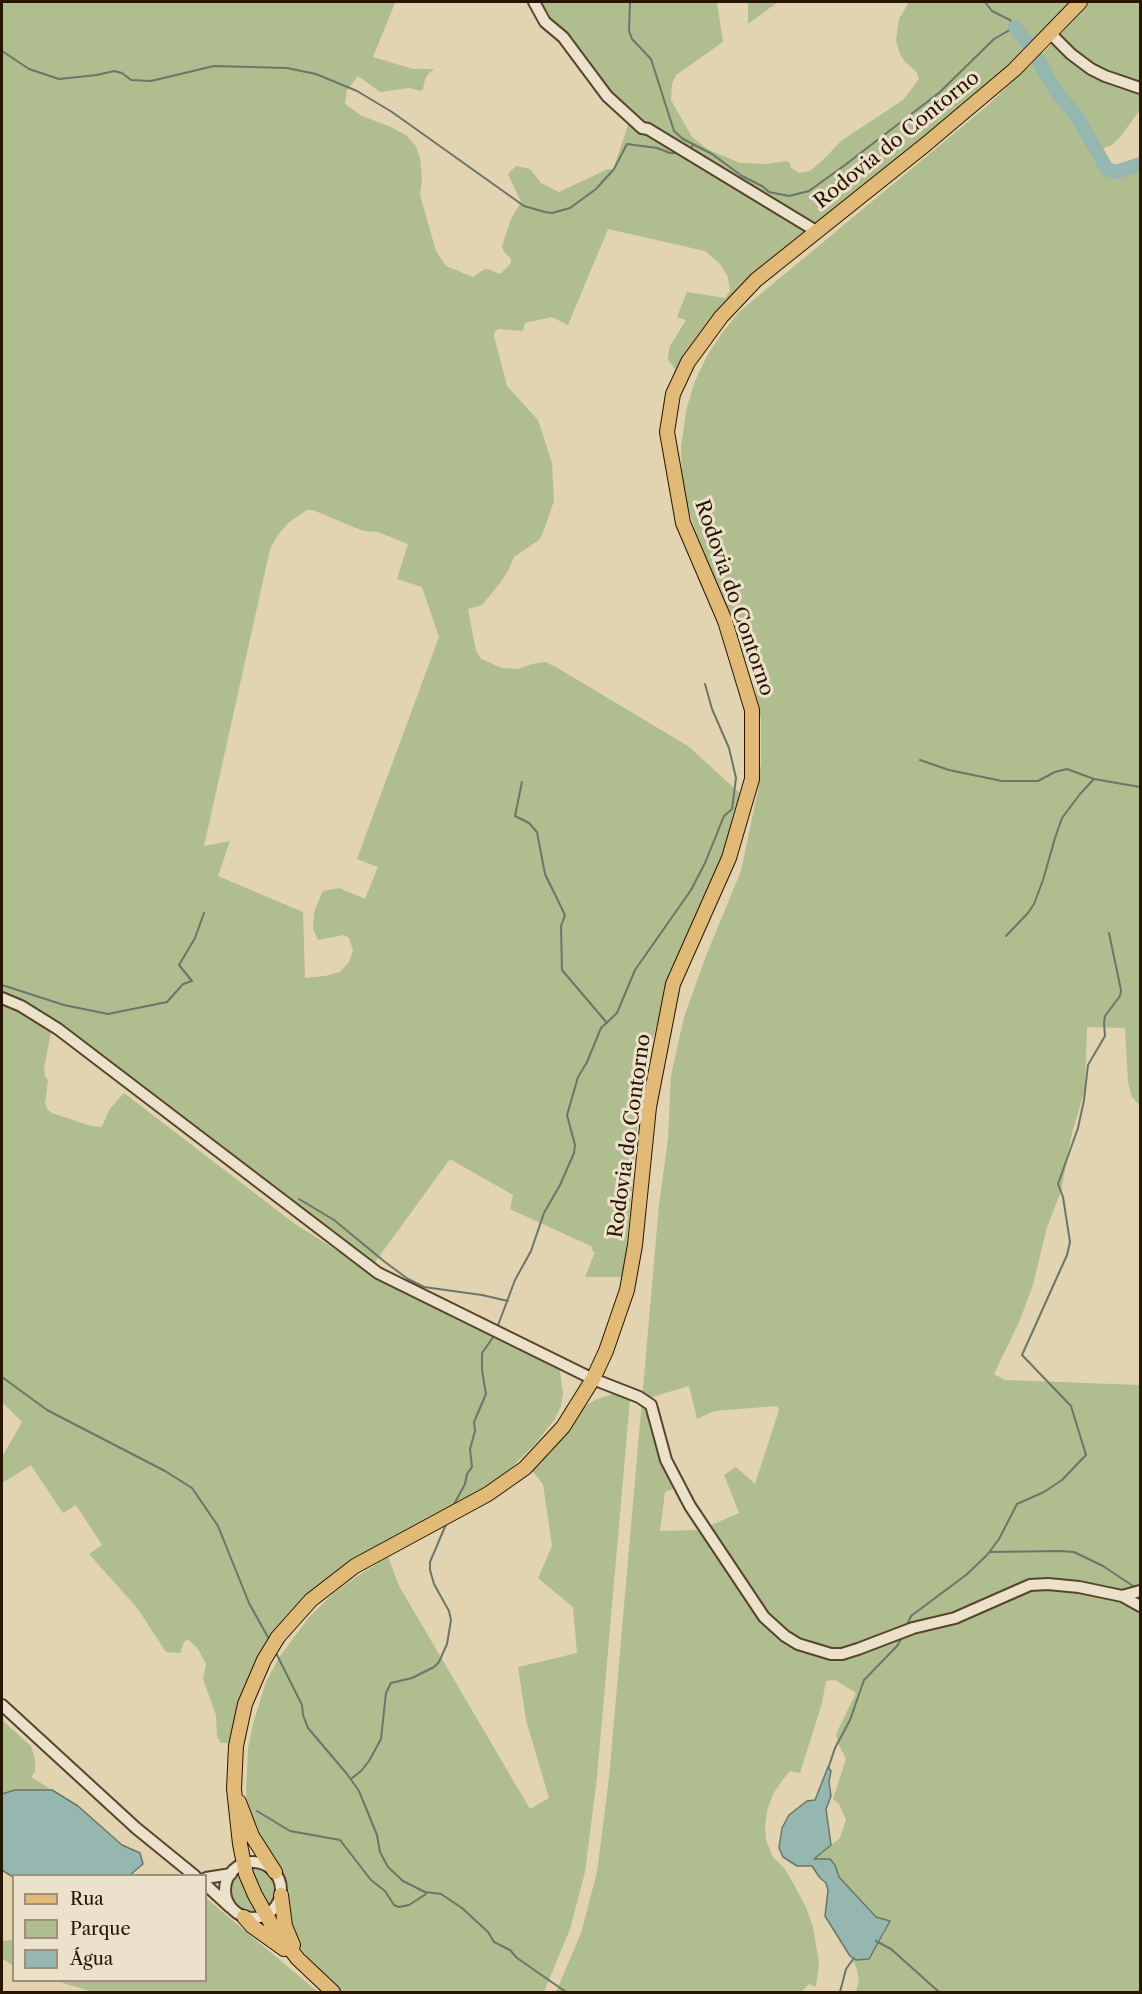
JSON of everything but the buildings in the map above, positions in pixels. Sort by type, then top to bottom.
[{"type":"main road","name":"Rodovia do Contorno","points":[[333,1992],[298,1959],[266,1916],[237,1869],[234,1789],[236,1746],[245,1704],[264,1660],[278,1637],[311,1600],[355,1566],[488,1494],[525,1467],[563,1427],[593,1379],[606,1351],[627,1290],[649,1107],[673,984],[729,858],[752,779],[752,710],[725,621],[683,523],[668,432],[673,394],[688,362],[721,317],[756,280],[925,145],[1014,69],[1080,2]]},
{"type":"main road","points":[[234,1789],[252,1836],[275,1872]]},
{"type":"main road","points":[[281,1895],[285,1926],[298,1959]]},
{"type":"main road","points":[[244,1917],[252,1926],[298,1959]]},
{"type":"street","points":[[534,2],[545,22],[563,37],[607,96],[642,128],[648,129],[816,231]]},
{"type":"street","points":[[1051,34],[1071,54],[1091,69],[1140,88]]},
{"type":"street","points":[[2,998],[21,1006],[58,1029],[378,1273],[593,1379],[639,1397],[651,1405],[666,1460],[690,1506],[764,1617],[785,1636],[798,1644],[831,1654],[850,1652],[913,1628],[955,1618],[1030,1586],[1048,1584],[1079,1587],[1122,1596],[1140,1606]]},
{"type":"street","points":[[1122,1596],[1140,1591]]},
{"type":"street","points":[[2,1705],[136,1828],[194,1874]]},
{"type":"street","points":[[207,1878],[260,1863],[275,1872],[279,1879],[281,1895],[274,1910],[266,1916],[244,1917],[207,1886]]},
{"type":"street","points":[[232,1908],[225,1893],[226,1884],[237,1869]]},
{"type":"green space","points":[[2,2],[403,2],[395,3],[373,57],[413,69],[434,69],[425,79],[423,89],[421,91],[409,88],[380,92],[358,76],[347,90],[345,104],[362,116],[389,126],[407,136],[415,145],[420,157],[422,178],[420,195],[436,251],[446,266],[473,277],[488,269],[500,274],[511,263],[511,259],[502,246],[511,219],[521,202],[508,174],[516,166],[530,169],[541,183],[559,192],[608,169],[613,170],[631,116],[601,98],[590,84],[568,42],[542,23],[527,2],[717,2],[723,42],[676,75],[672,84],[671,100],[692,137],[709,150],[740,163],[766,164],[787,161],[791,168],[800,173],[810,171],[841,141],[903,100],[919,79],[916,71],[905,62],[900,54],[896,41],[899,19],[909,2],[1073,2],[1021,56],[741,293],[685,373],[676,370],[668,360],[668,356],[670,346],[686,320],[677,317],[687,292],[725,298],[730,291],[728,277],[720,264],[705,251],[608,229],[568,325],[552,317],[525,323],[523,331],[499,329],[495,331],[494,336],[507,386],[538,420],[552,463],[554,501],[539,540],[514,557],[500,583],[482,605],[468,609],[476,651],[481,659],[502,668],[518,669],[545,662],[556,667],[688,746],[744,797],[741,812],[666,996],[649,1050],[639,1105],[624,1277],[585,1277],[595,1252],[591,1250],[593,1247],[510,1209],[513,1195],[450,1159],[373,1265],[35,1009],[2,991]],"holes":[[[307,510],[313,510],[363,531],[378,532],[408,544],[397,579],[422,587],[439,637],[357,859],[378,867],[365,899],[339,888],[323,891],[314,912],[313,929],[318,940],[344,935],[349,938],[353,951],[349,962],[340,972],[305,978],[303,912],[218,876],[230,841],[204,846],[270,549],[288,523]]]},
{"type":"green space","points":[[748,2],[778,2],[748,24]]},
{"type":"green space","points":[[1089,2],[1140,2],[1140,110],[1112,145],[1102,149],[1097,147],[1094,158],[1109,176],[1121,176],[1140,168],[1140,1106],[1132,1097],[1128,1082],[1125,1028],[1087,1027],[1085,1089],[1072,1133],[1061,1191],[1047,1227],[1033,1285],[1020,1320],[994,1374],[1005,1380],[1140,1385],[1140,1992],[856,1992],[859,1979],[856,1966],[850,1956],[856,1960],[874,1949],[885,1933],[876,1917],[839,1877],[835,1865],[813,1860],[840,1838],[846,1820],[839,1804],[833,1799],[846,1759],[836,1734],[856,1693],[835,1680],[826,1681],[822,1703],[800,1773],[790,1771],[773,1794],[765,1826],[766,1840],[773,1857],[792,1881],[806,1907],[813,1927],[819,1963],[816,1987],[809,1984],[801,1992],[556,1992],[581,1933],[597,1872],[609,1778],[659,1205],[668,1139],[671,1076],[684,1017],[741,871],[758,790],[761,763],[761,720],[753,677],[686,501],[681,447],[687,407],[695,381],[707,356],[739,312],[987,106],[1048,48]],"holes":[[[689,1386],[697,1419],[714,1411],[777,1406],[779,1410],[755,1484],[736,1467],[724,1475],[739,1513],[700,1530],[660,1531],[665,1492],[684,1484],[645,1399]]]},
{"type":"green space","points":[[2,998],[26,1012],[51,1032],[44,1069],[48,1080],[45,1104],[52,1113],[91,1126],[102,1127],[109,1110],[124,1093],[295,1224],[368,1270],[558,1366],[560,1372],[563,1393],[561,1406],[555,1419],[536,1443],[512,1467],[486,1488],[376,1549],[283,1627],[231,1743],[221,1743],[217,1737],[216,1715],[203,1679],[206,1664],[198,1649],[188,1639],[184,1642],[180,1653],[166,1652],[138,1609],[89,1554],[102,1545],[76,1505],[63,1513],[31,1465],[2,1483],[2,1457],[22,1422],[2,1402]]},
{"type":"green space","points":[[631,1388],[597,1777],[585,1872],[570,1929],[544,1992],[337,1992],[291,1934],[284,1879],[256,1836],[248,1810],[246,1796],[248,1748],[266,1682],[280,1656],[310,1616],[334,1593],[388,1557],[399,1586],[530,1809],[549,1798],[526,1720],[518,1667],[577,1653],[573,1607],[538,1578],[552,1546],[543,1484],[530,1468],[582,1408],[595,1400]]},
{"type":"green space","points":[[2,1720],[31,1746],[35,1759],[35,1772],[31,1777],[52,1790],[15,1790],[2,1794]]},
{"type":"green space","points":[[250,1868],[263,1871],[274,1880],[274,1900],[266,1908]]},
{"type":"green space","points":[[241,1872],[258,1913],[250,1914],[241,1911],[233,1902],[230,1889],[234,1879]]},
{"type":"green space","points":[[207,1899],[318,1992],[93,1992],[59,1982],[207,1982]]},
{"type":"green space","points":[[12,1940],[12,1965],[2,1958],[2,1941]]},
{"type":"water","points":[[828,1767],[831,1771],[829,1782],[831,1796],[826,1809],[831,1845],[814,1859],[830,1859],[839,1877],[876,1917],[890,1921],[869,1959],[856,1960],[850,1956],[825,1916],[828,1890],[826,1883],[812,1866],[797,1866],[783,1857],[779,1848],[782,1828],[789,1815],[807,1801],[815,1800]]},
{"type":"water","points":[[15,1790],[52,1790],[78,1806],[122,1845],[140,1853],[143,1864],[131,1874],[12,1874],[12,1876],[2,1870],[2,1794]]},
{"type":"waterway","points":[[630,2],[629,31],[632,39],[651,59],[674,131],[683,139],[712,154],[769,192],[789,196],[809,191],[845,165],[940,92],[994,39],[1015,27],[1010,20],[992,11],[985,2]]},
{"type":"waterway","points":[[1015,27],[1030,46],[1057,93],[1076,115],[1107,169],[1116,172],[1140,164]]},
{"type":"waterway","points":[[2,51],[29,69],[59,79],[114,71],[122,73],[131,80],[151,81],[214,66],[287,68],[316,74],[357,91],[392,112],[524,206],[545,212],[552,213],[570,208],[596,189],[614,169],[627,144],[680,153]]},
{"type":"waterway","points":[[688,149],[694,145]]},
{"type":"waterway","points":[[497,1328],[515,1280],[531,1251],[544,1213],[574,1153],[575,1145],[567,1115],[578,1077],[601,1028],[617,1013],[635,970],[691,890],[724,816],[732,809],[736,778],[729,748],[712,709],[705,684]]},
{"type":"waterway","points":[[920,760],[949,770],[1002,781],[1038,781],[1055,772],[1067,769],[1094,779],[1140,787]]},
{"type":"waterway","points":[[1006,936],[1034,904],[1062,818],[1093,780]]},
{"type":"waterway","points":[[522,782],[515,816],[529,823],[537,832],[545,874],[565,915],[561,926],[562,970],[607,1023]]},
{"type":"waterway","points":[[2,985],[64,1005],[108,1014],[167,1002],[183,984],[192,981],[179,965],[195,938],[204,913]]},
{"type":"waterway","points":[[907,1625],[911,1616],[966,1575],[987,1555],[999,1539],[1017,1504],[1044,1492],[1062,1480],[1086,1455],[1071,1406],[1022,1355],[1067,1255],[1070,1242],[1063,1197],[1058,1184],[1078,1128],[1088,1065],[1105,1036],[1105,1016],[1120,996],[1121,990],[1109,933]]},
{"type":"waterway","points":[[299,1199],[334,1220],[385,1262],[408,1279],[424,1287],[508,1301]]},
{"type":"waterway","points":[[452,1508],[472,1467],[470,1449],[475,1431],[474,1422],[486,1394],[482,1353],[494,1336]]},
{"type":"waterway","points":[[2,1377],[47,1410],[165,1471],[192,1488],[218,1526],[249,1603],[270,1641]]},
{"type":"waterway","points":[[351,1779],[369,1761],[381,1739],[386,1693],[391,1683],[412,1678],[434,1667],[439,1662],[447,1644],[451,1620],[449,1611],[434,1584],[430,1570],[430,1562],[447,1522]]},
{"type":"waterway","points":[[990,1552],[1074,1552],[1103,1566],[1136,1588]]},
{"type":"waterway","points":[[828,1769],[835,1748],[850,1720],[864,1680],[897,1646],[903,1636]]},
{"type":"waterway","points":[[275,1651],[302,1705],[308,1728],[359,1791],[377,1835],[380,1852],[388,1867],[403,1881],[425,1892],[441,1894],[462,1908],[488,1932],[494,1942],[510,1950],[517,1958],[566,1992]]},
{"type":"waterway","points":[[257,1811],[290,1831],[340,1840],[371,1880],[385,1891],[394,1905],[399,1907],[409,1905],[426,1894]]},
{"type":"waterway","points":[[876,1941],[891,1949],[939,1992]]},
{"type":"waterway","points":[[840,1992],[846,1969],[854,1958]]}]
